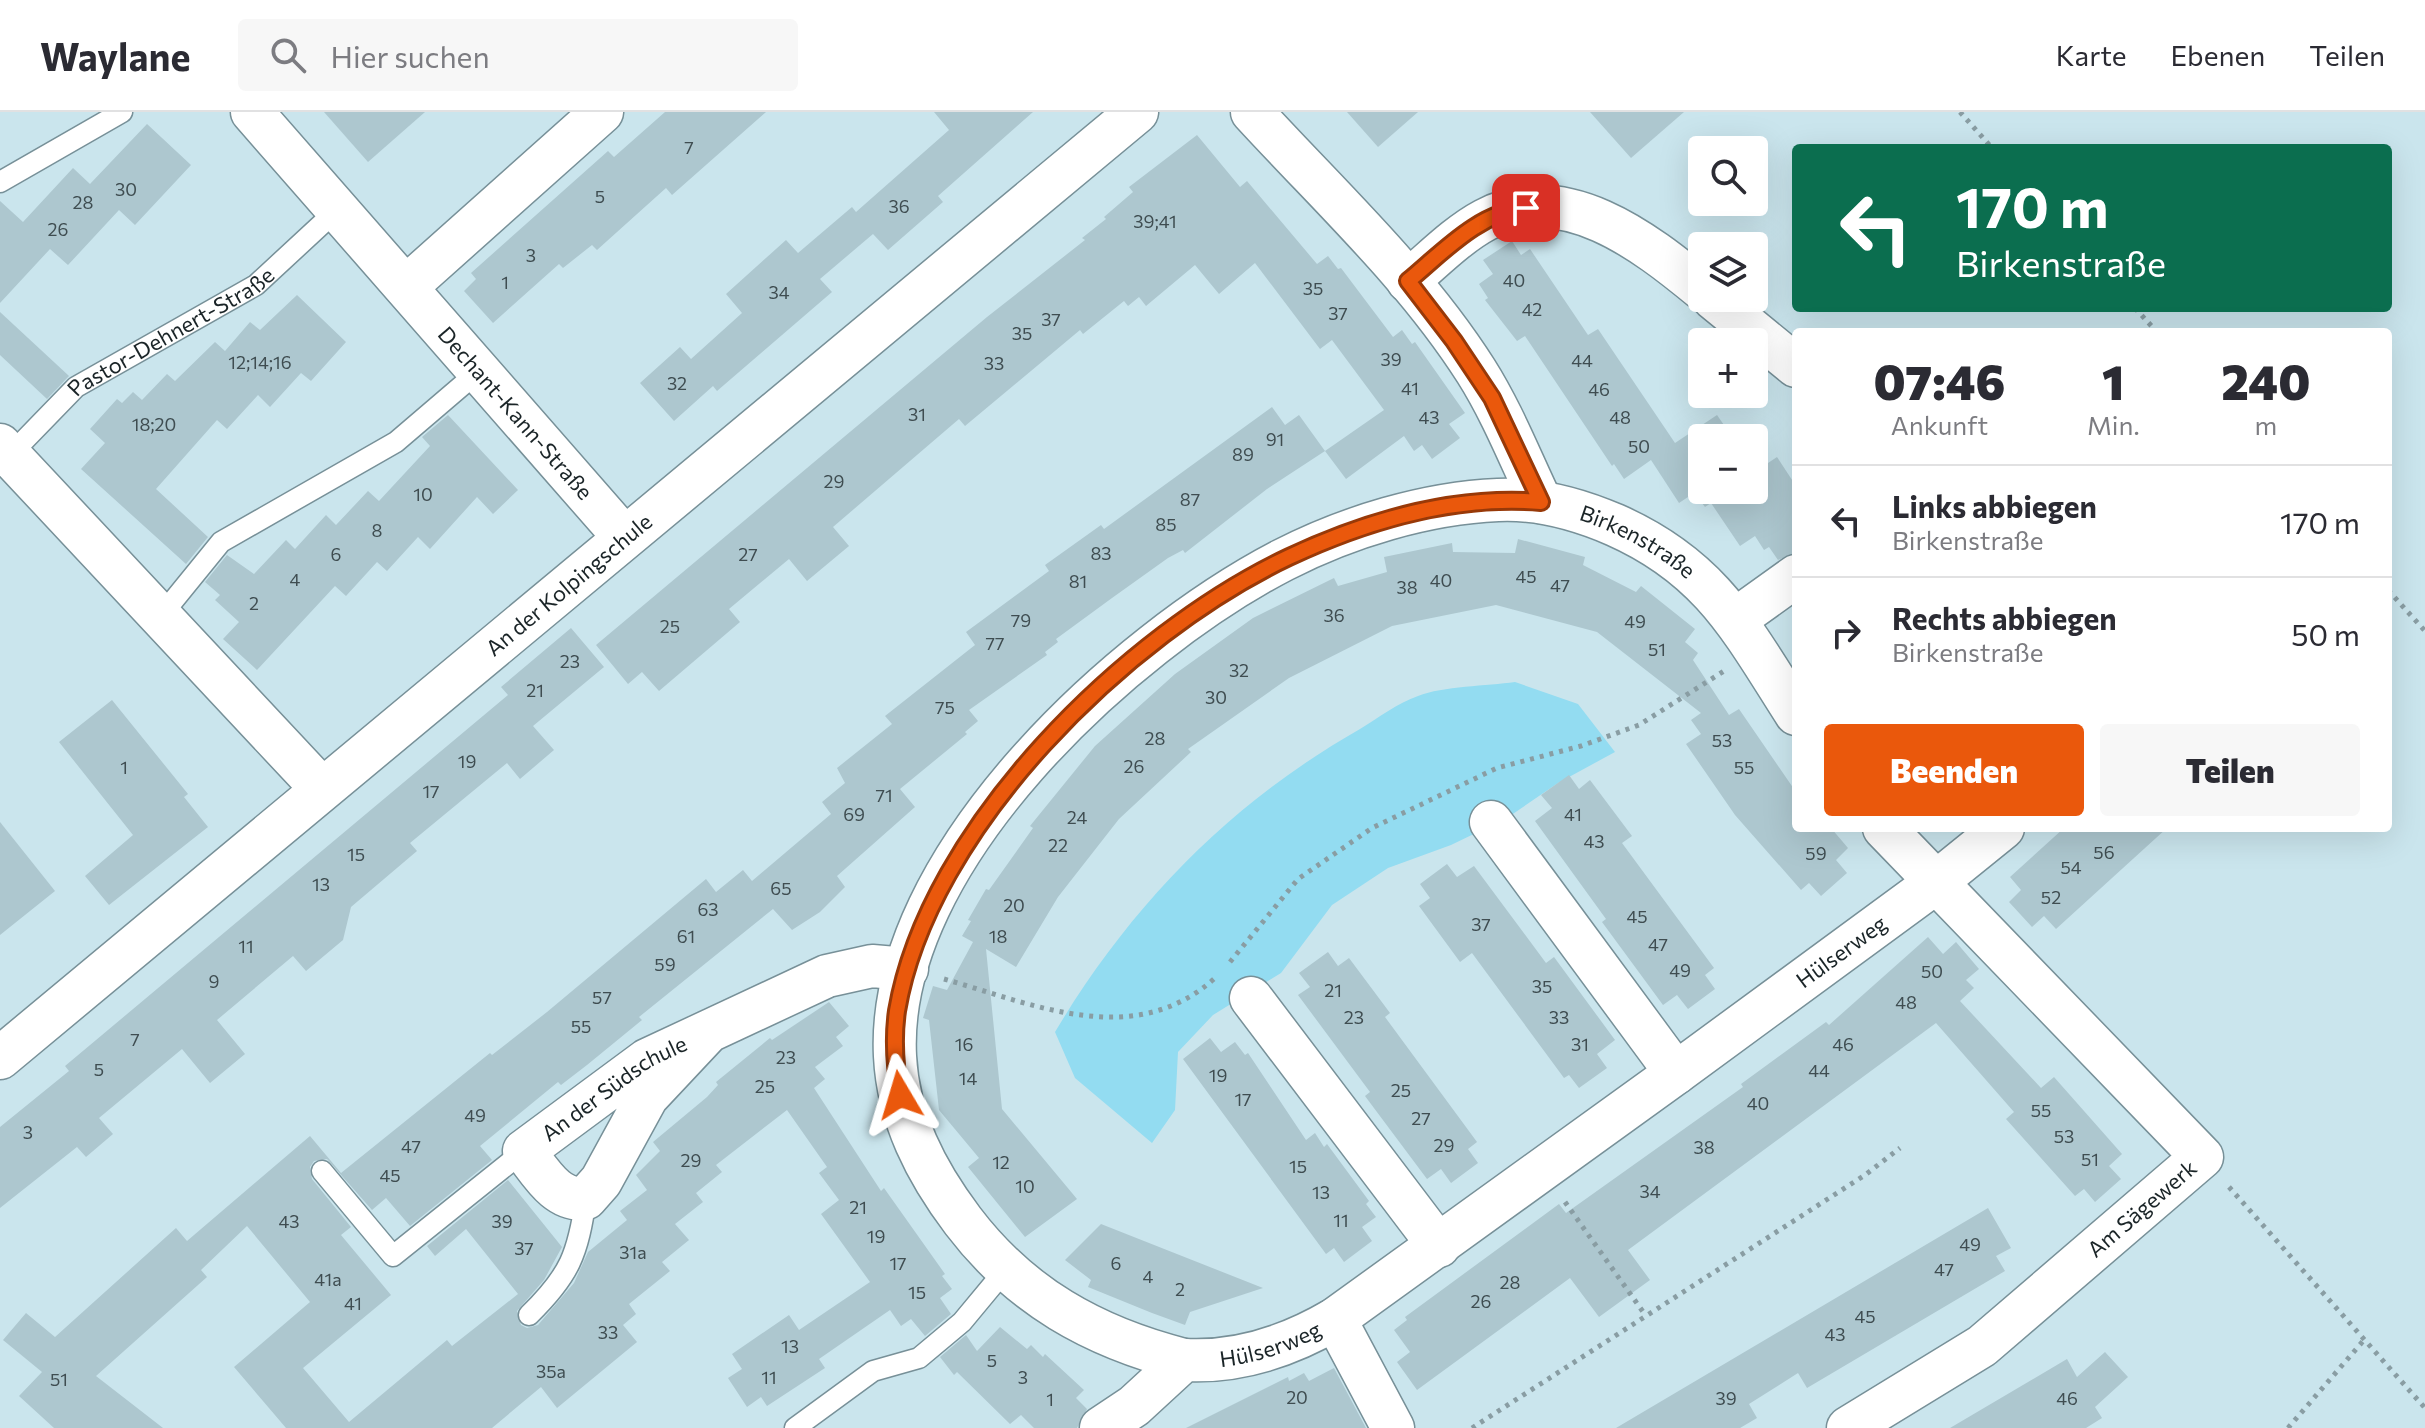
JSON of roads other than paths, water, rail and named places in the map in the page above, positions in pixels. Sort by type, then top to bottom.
[{"type":"street","name":"Dechant-Kann-Straße","points":[[252,112],[624,537]]},
{"type":"street","points":[[406,287],[602,112]]},
{"type":"street","name":"An der Kolpingschule","points":[[0,1058],[1137,112]]},
{"type":"street","points":[[1184,1360],[1133,1346],[1084,1326],[1060,1312],[1006,1269],[955,1210],[911,1133],[900,1095],[895,1055],[897,1013],[907,969],[936,897],[959,854],[1006,789],[1075,714],[1169,633],[1275,565],[1360,529],[1470,503],[1541,502],[1492,398],[1468,359],[1408,281],[1252,112]]},
{"type":"street","points":[[1408,281],[1483,220],[1511,209],[1536,208],[1580,214],[1627,232],[1688,278]]},
{"type":"street","points":[[1730,312],[1792,363]]},
{"type":"street","name":"Pastor-Dehnert-Straße","points":[[4,451],[321,788]]},
{"type":"street","name":"Birkenstraße","points":[[1541,502],[1592,516],[1637,536],[1707,584],[1745,634],[1792,708]]},
{"type":"street","points":[[1745,634],[1792,581]]},
{"type":"street","points":[[1491,822],[1676,1073]]},
{"type":"street","points":[[1888,832],[1935,883]]},
{"type":"street","name":"Hülserweg","points":[[1184,1360],[1221,1359],[1258,1352],[1296,1340],[1335,1319],[1935,883],[1998,832]]},
{"type":"street","name":"Am Sägewerk","points":[[1848,1428],[1982,1346],[2202,1157],[1935,883]]},
{"type":"street","name":"An der Südschule","points":[[708,1032],[647,1097],[601,1181],[586,1198],[574,1199],[560,1194],[524,1151],[637,1067],[708,1032],[838,972],[872,966],[907,969]]},
{"type":"street","points":[[1232,981],[1439,1246]]},
{"type":"street","points":[[1335,1319],[1393,1428]]},
{"type":"street","points":[[1101,1428],[1143,1398],[1184,1360]]},
{"type":"lane","points":[[0,182],[122,112]]},
{"type":"lane","name":"Pastor-Dehnert-Straße","points":[[4,451],[76,387],[256,285],[337,210]]},
{"type":"lane","points":[[160,617],[221,542],[396,442],[479,371]]},
{"type":"lane","name":"An der Südschule","points":[[322,1171],[393,1256],[524,1151]]},
{"type":"lane","name":"An der Südschule","points":[[529,1315],[556,1288],[570,1268],[579,1244],[586,1198]]},
{"type":"lane","points":[[795,1428],[873,1371],[919,1358],[962,1322],[1006,1269]]}]
